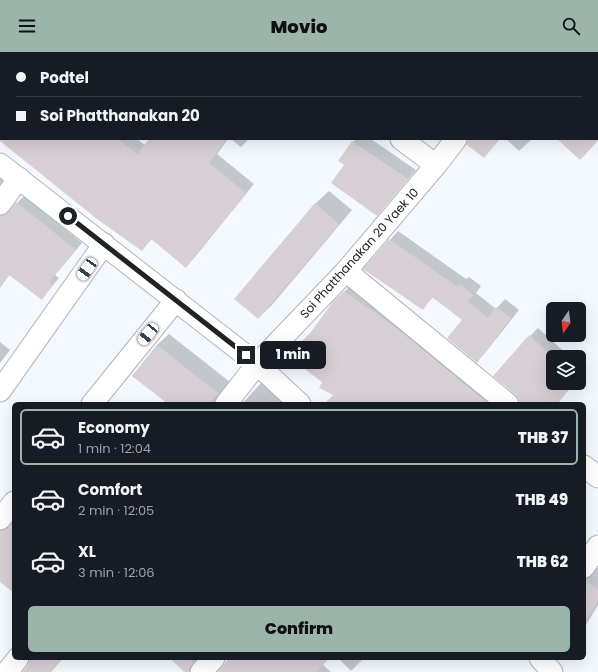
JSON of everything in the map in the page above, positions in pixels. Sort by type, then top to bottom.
[{"type":"street","points":[[402,140],[436,165]]},
{"type":"street","name":"Soi Phatthanakan 20 Yaek 10","points":[[228,402],[257,364],[346,271],[436,165],[455,140]]},
{"type":"street","points":[[0,164],[257,364],[298,402]]},
{"type":"street","points":[[0,204],[19,178]]},
{"type":"street","points":[[0,391],[104,244]]},
{"type":"street","points":[[346,271],[506,402]]},
{"type":"street","points":[[94,402],[176,300]]},
{"type":"street","points":[[586,468],[598,477]]},
{"type":"street","points":[[0,519],[12,504]]},
{"type":"street","points":[[586,564],[598,546]]},
{"type":"street","points":[[7,672],[16,660]]},
{"type":"street","points":[[202,672],[212,660]]},
{"type":"street","points":[[542,660],[552,672]]},
{"type":"building","points":[[119,140],[137,154],[148,140],[226,140],[209,163],[246,193],[186,268],[151,239],[142,251],[97,219],[0,141]]},
{"type":"building","points":[[468,140],[499,140],[484,158],[466,144]]},
{"type":"building","points":[[558,140],[598,140],[580,160]]},
{"type":"building","points":[[352,141],[408,179],[377,216],[331,183],[344,165],[338,161]]},
{"type":"building","points":[[16,202],[76,250],[49,282],[53,285],[42,300],[9,275],[0,287],[0,216],[5,215]]},
{"type":"building","points":[[315,203],[339,224],[258,319],[234,299]]},
{"type":"building","points":[[389,239],[458,287],[460,284],[473,295],[468,301],[488,318],[496,307],[511,318],[477,363],[447,338],[462,320],[432,297],[423,310],[363,269]]},
{"type":"building","points":[[344,291],[399,330],[487,402],[326,402],[333,395],[319,388],[322,382],[287,356],[311,332],[332,303]]},
{"type":"building","points":[[529,335],[546,351],[546,390],[568,390],[559,402],[520,402],[516,395],[493,376]]},
{"type":"building","points":[[157,345],[218,393],[211,402],[165,402],[132,376]]},
{"type":"building","points":[[12,523],[12,591],[0,582],[0,531],[5,530]]},
{"type":"building","points":[[586,581],[598,589],[598,601],[586,620]]},
{"type":"building","points":[[29,660],[60,660],[51,672],[22,672],[28,665]]},
{"type":"building","points":[[172,660],[191,660],[193,663],[189,669],[189,672],[184,672]]},
{"type":"building","points":[[227,660],[327,660],[316,672],[217,672]]},
{"type":"route","points":[[68,216],[246,355]]}]
